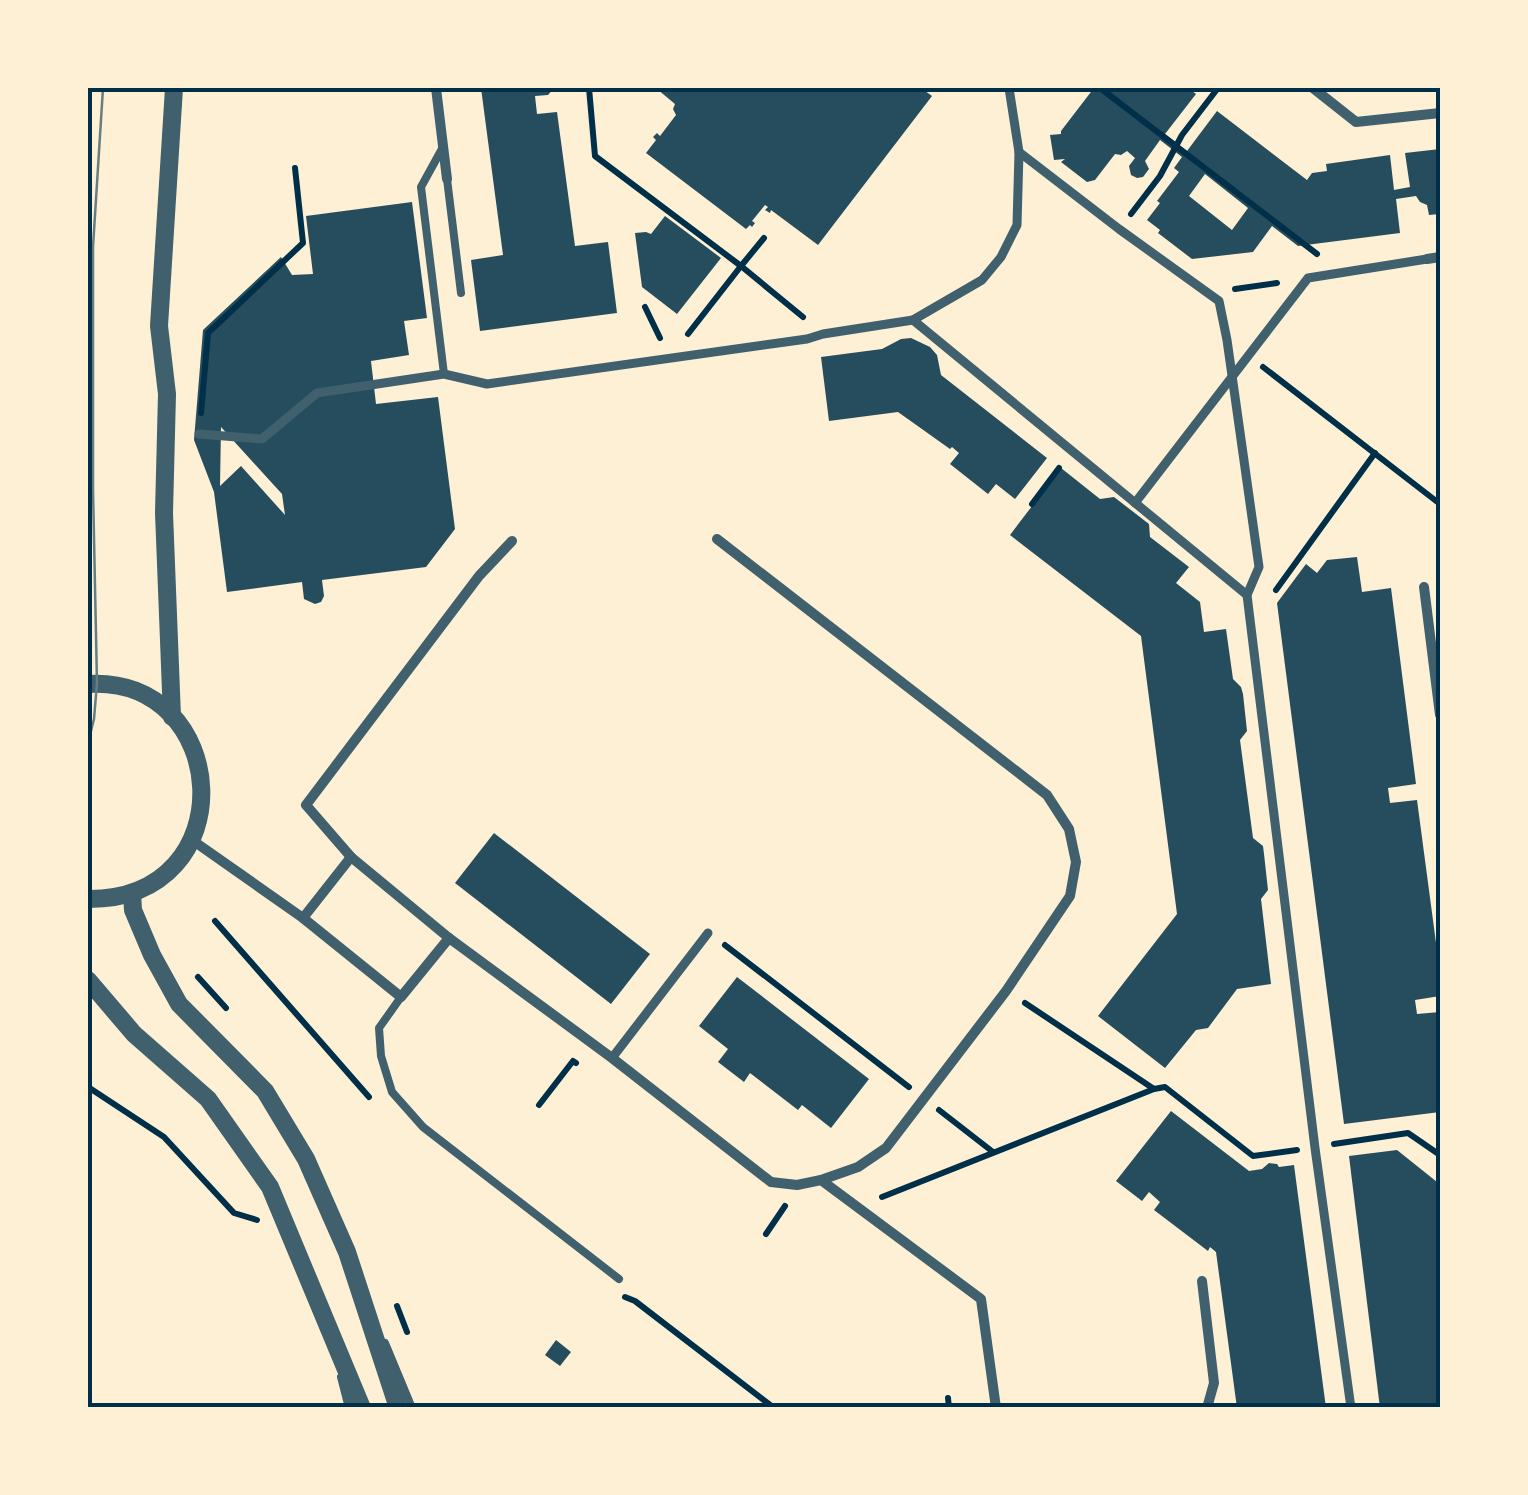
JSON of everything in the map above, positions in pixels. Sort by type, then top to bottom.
[{"type":"street","points":[[172,716],[164,513],[167,394],[160,326],[174,88]]},
{"type":"street","points":[[436,88],[447,179]]},
{"type":"street","points":[[199,434],[262,439],[317,393],[444,374],[486,384],[807,339],[913,320],[982,280],[1017,225],[1019,152],[1010,88]]},
{"type":"street","points":[[1312,88],[1356,122],[1440,113]]},
{"type":"street","points":[[1019,152],[1220,301],[1259,566],[1247,596],[1351,1408]]},
{"type":"street","points":[[1135,503],[1308,278],[1440,257]]},
{"type":"street","points":[[913,320],[1247,596]]},
{"type":"street","points":[[512,541],[479,576],[306,805],[351,857],[449,938],[771,1182],[797,1185],[858,1167],[886,1148],[1006,991],[1070,896],[1076,862],[1069,829],[1047,794],[717,539]]},
{"type":"street","points":[[1424,586],[1440,715]]},
{"type":"street","points":[[88,684],[124,688],[150,699],[172,716],[192,744],[202,775],[202,809],[192,840],[177,862],[156,881],[132,893],[107,899],[88,898]]},
{"type":"street","points":[[192,840],[303,918],[401,997],[449,938]]},
{"type":"street","points":[[303,918],[351,857]]},
{"type":"street","points":[[132,893],[133,910],[152,955],[180,1004],[265,1091],[306,1159],[347,1252],[398,1408]]},
{"type":"street","points":[[612,1058],[708,933]]},
{"type":"street","points":[[88,980],[134,1034],[208,1099],[270,1187],[362,1408]]},
{"type":"street","points":[[821,1180],[981,1299],[996,1408]]},
{"type":"street","points":[[1202,1281],[1214,1383],[1207,1408]]},
{"type":"lane","points":[[443,147],[421,188],[444,374]]},
{"type":"lane","points":[[447,179],[461,293]]},
{"type":"lane","points":[[401,997],[379,1028],[380,1056],[392,1092],[423,1127],[619,1279]]},
{"type":"lane","points":[[347,1252],[412,1408]]},
{"type":"lane","points":[[318,1300],[350,1408]]},
{"type":"path","points":[[589,88],[595,156],[742,266],[823,334]]},
{"type":"path","points":[[1100,88],[1340,272]]},
{"type":"path","points":[[1119,229],[1160,176],[1182,134],[1218,88]]},
{"type":"path","points":[[199,434],[208,333],[303,243],[295,168]]},
{"type":"path","points":[[670,358],[764,238]]},
{"type":"path","points":[[645,307],[655,326]]},
{"type":"path","points":[[1249,356],[1440,504]]},
{"type":"path","points":[[1032,504],[1072,452]]},
{"type":"path","points":[[1247,596],[1276,590],[1375,454]]},
{"type":"path","points":[[708,933],[993,1152]]},
{"type":"path","points":[[1006,991],[1154,1089]]},
{"type":"path","points":[[539,1105],[573,1060],[596,1079],[612,1058]]},
{"type":"path","points":[[88,1087],[164,1137],[234,1213],[288,1230]]},
{"type":"path","points":[[858,1207],[1166,1087],[1253,1156],[1408,1133],[1440,1154]]},
{"type":"path","points":[[766,1234],[782,1212]]},
{"type":"path","points":[[635,1301],[774,1408]]},
{"type":"path","points":[[948,1398],[949,1408]]},
{"type":"building","points":[[481,88],[554,88],[548,95],[535,96],[537,114],[557,112],[575,246],[608,242],[617,313],[480,331],[471,260],[503,255]]},
{"type":"building","points":[[650,88],[921,88],[932,96],[818,245],[771,210],[765,210],[765,205],[752,221],[752,227],[746,229],[646,153],[656,140],[653,137],[657,133],[660,136],[676,115],[675,104]]},
{"type":"building","points":[[1094,88],[1188,88],[1196,94],[1165,134],[1187,151],[1217,111],[1307,180],[1312,173],[1327,171],[1326,164],[1390,155],[1394,190],[1410,187],[1405,153],[1440,149],[1440,214],[1429,215],[1427,205],[1416,196],[1396,199],[1400,233],[1298,246],[1272,226],[1253,252],[1192,259],[1147,220],[1179,172],[1174,168],[1182,157],[1160,140],[1145,161],[1149,169],[1143,177],[1131,175],[1129,166],[1135,158],[1127,151],[1115,154],[1095,180],[1087,182],[1061,162],[1065,159],[1054,160],[1050,135],[1061,131]],"holes":[[[1205,174],[1248,208],[1232,230],[1189,196]]]},
{"type":"building","points":[[412,202],[427,318],[404,321],[409,355],[371,361],[376,404],[438,397],[455,529],[426,567],[322,580],[324,596],[315,604],[304,599],[302,582],[227,592],[214,492],[194,440],[203,330],[281,257],[292,275],[313,274],[306,216]],"holes":[[[221,427],[282,494],[285,515],[241,466],[220,486]]]},
{"type":"building","points":[[665,216],[721,258],[677,314],[642,287],[635,233],[651,234]]},
{"type":"building","points":[[911,338],[937,355],[941,375],[1047,458],[1015,499],[996,484],[988,494],[950,464],[959,453],[898,412],[829,421],[821,357],[882,349]]},
{"type":"building","points":[[1061,468],[1100,499],[1114,497],[1149,524],[1150,537],[1189,567],[1176,583],[1200,602],[1204,632],[1226,629],[1233,679],[1243,694],[1247,731],[1240,740],[1253,838],[1263,846],[1268,890],[1261,899],[1271,984],[1237,989],[1208,1028],[1196,1030],[1165,1068],[1098,1016],[1177,914],[1141,636],[1010,535]]},
{"type":"building","points":[[1357,557],[1362,592],[1391,588],[1416,784],[1388,788],[1390,803],[1417,800],[1440,996],[1415,1000],[1417,1014],[1440,1012],[1440,1112],[1344,1124],[1277,603],[1306,564],[1317,573],[1327,560]]},
{"type":"building","points":[[494,833],[650,954],[611,1004],[455,883]]},
{"type":"building","points":[[737,977],[869,1079],[831,1128],[802,1105],[798,1110],[750,1073],[744,1082],[718,1062],[728,1049],[699,1026]]},
{"type":"building","points":[[1171,1111],[1249,1171],[1269,1163],[1279,1167],[1294,1165],[1326,1408],[1237,1408],[1216,1252],[1210,1247],[1208,1251],[1154,1210],[1160,1202],[1149,1192],[1142,1201],[1116,1181]]},
{"type":"building","points":[[1397,1150],[1437,1182],[1440,1408],[1380,1408],[1349,1156]]},
{"type":"building","points":[[556,1340],[571,1352],[560,1366],[545,1355]]},
{"type":"tram line","points":[[88,743],[97,683],[93,247],[103,88]]}]
